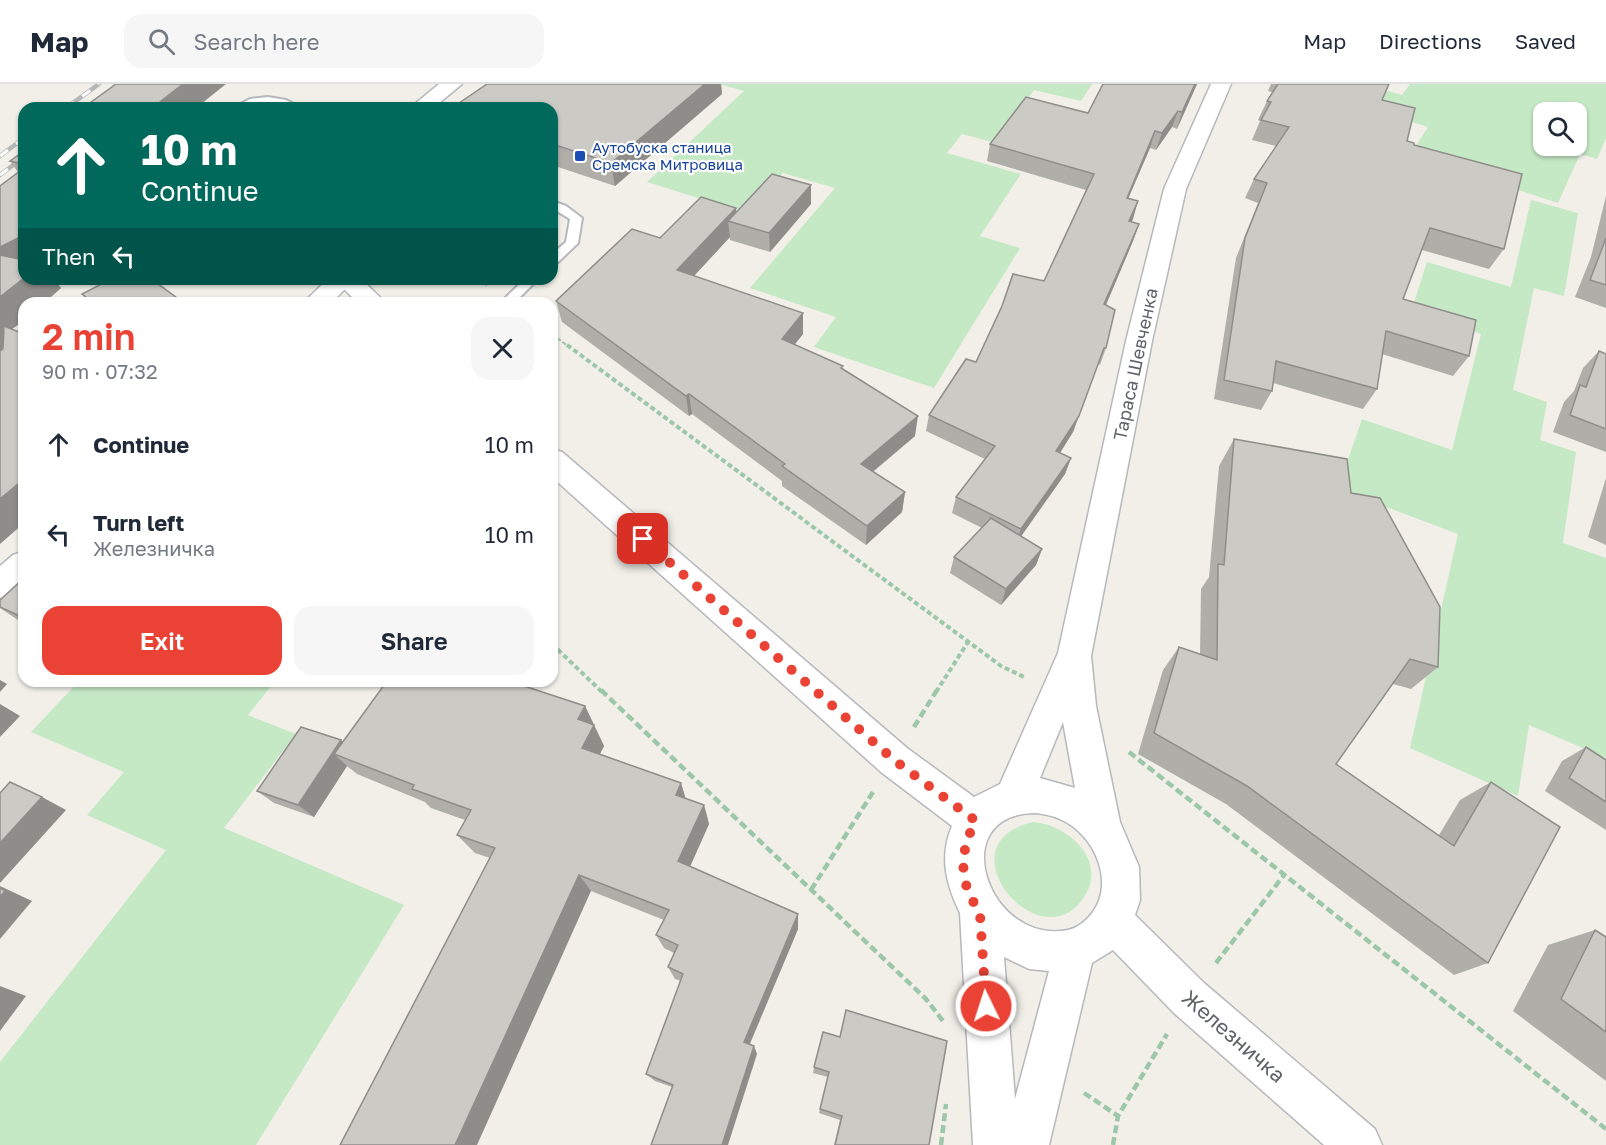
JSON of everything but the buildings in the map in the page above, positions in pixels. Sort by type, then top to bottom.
[{"type":"street","points":[[428,102],[452,84]]},
{"type":"street","name":"Тараса Шевченка","points":[[1013,797],[1075,652],[1139,341],[1175,189],[1221,84]]},
{"type":"street","points":[[323,297],[338,285]]},
{"type":"street","points":[[352,285],[367,297]]},
{"type":"street","points":[[558,465],[894,760],[976,821]]},
{"type":"street","points":[[0,585],[18,569]]},
{"type":"street","name":"Тараса Шевченка","points":[[1075,652],[1078,706],[1102,829]]},
{"type":"street","points":[[1036,795],[1060,800],[1082,811],[1102,829],[1115,850],[1122,874],[1122,899],[1113,921],[1097,939],[1075,950],[1049,952],[1023,946],[999,933],[980,914],[967,890],[963,865],[966,841],[976,821],[992,806],[1013,797],[1036,795]]},
{"type":"street","points":[[980,914],[996,1145]]},
{"type":"street","name":"Железничка","points":[[1113,921],[1189,998],[1359,1145]]},
{"type":"street","points":[[1026,1145],[1075,950]]},
{"type":"lane","points":[[248,102],[271,99],[284,102]]},
{"type":"lane","points":[[558,206],[576,218],[572,243],[558,256]]},
{"type":"lane","points":[[512,297],[526,285]]},
{"type":"path","points":[[160,285],[175,297]]},
{"type":"path","points":[[558,650],[926,999],[947,1026]]},
{"type":"path","points":[[1113,1145],[1118,1116],[1189,998],[1284,875]]},
{"type":"path","points":[[942,1145],[947,1102]]},
{"type":"green space","points":[[719,84],[1092,84],[1081,101],[1034,90],[996,143],[962,134],[947,153],[1021,174],[980,236],[1020,248],[934,388],[814,347],[836,317],[750,288],[835,188],[783,173],[746,213],[647,182],[744,91]]},
{"type":"green space","points":[[1410,84],[1606,84],[1606,138],[1597,159],[1587,156],[1587,102],[1533,102],[1533,156],[1579,156],[1558,203],[1410,155],[1428,127],[1353,103],[1367,85],[1402,95]]},
{"type":"green space","points":[[1531,200],[1578,213],[1564,296],[1534,288],[1513,390],[1547,402],[1540,440],[1576,452],[1563,543],[1606,558],[1606,758],[1529,725],[1518,796],[1410,748],[1458,534],[1338,489],[1362,419],[1452,450],[1481,334],[1411,312],[1427,262],[1511,287]]},
{"type":"green space","points":[[73,687],[270,687],[248,715],[296,734],[224,828],[404,905],[256,1145],[0,1145],[0,1062],[166,850],[87,815],[124,772],[31,732]]},
{"type":"green space","points":[[1033,822],[1060,830],[1081,847],[1088,858],[1091,871],[1090,884],[1084,897],[1066,914],[1045,917],[1024,909],[1007,893],[996,873],[995,852],[1006,834]]},
{"type":"railway","points":[[74,102],[99,84]]},
{"type":"railway","points":[[0,156],[18,142]]},
{"type":"railway","points":[[0,175],[18,162]]},
{"type":"place","name":"Аутобуска станица Сремска Митровица","points":[[580,156]]},
{"type":"route","points":[[643,539],[894,760],[976,821],[966,841],[963,865],[967,890],[980,914],[986,1006]]}]
